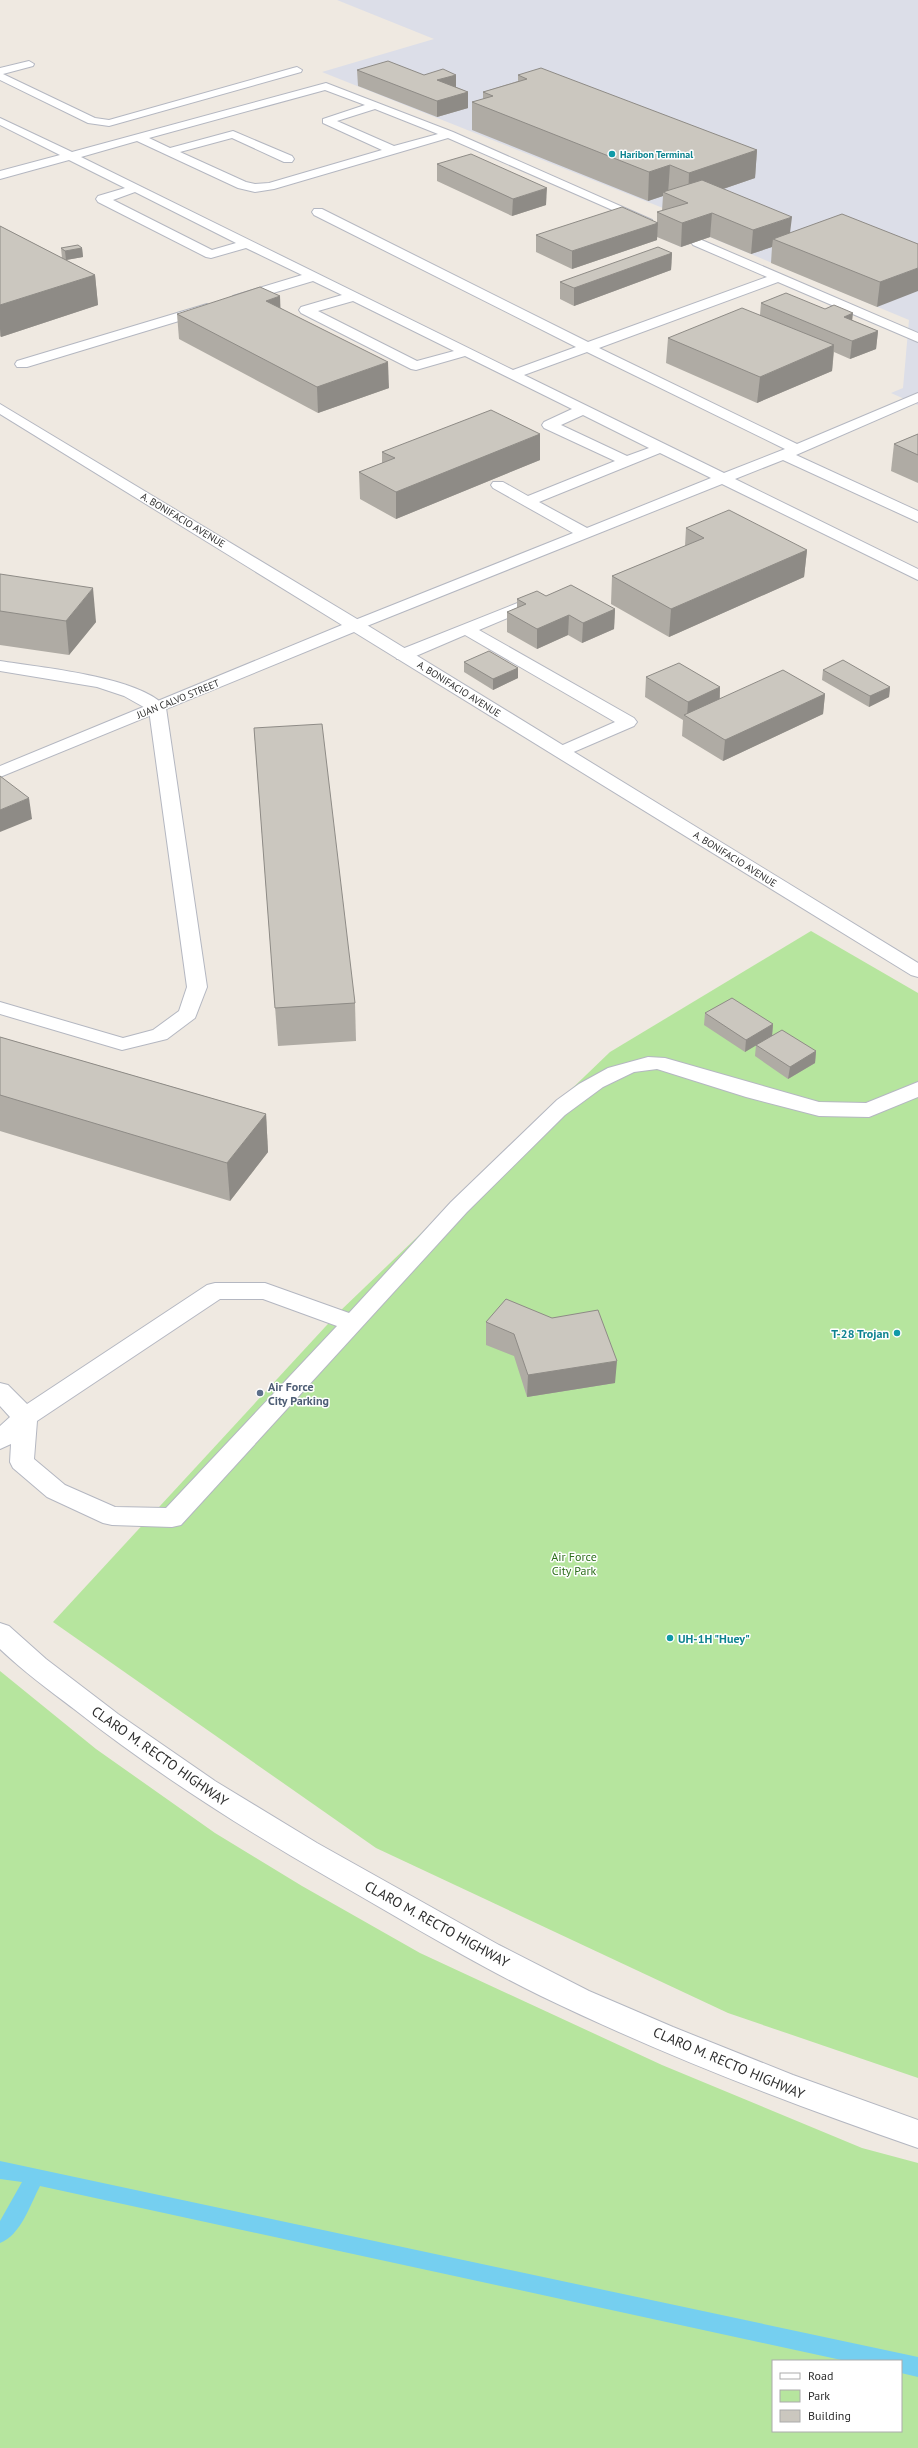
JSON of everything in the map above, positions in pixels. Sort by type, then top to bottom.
[{"type":"street","points":[[0,71],[29,64]]},
{"type":"street","points":[[0,76],[92,121],[109,123],[297,70]]},
{"type":"street","points":[[0,175],[317,87],[326,86],[449,134],[659,225]]},
{"type":"street","points":[[376,105],[326,121],[392,150]]},
{"type":"street","points":[[0,121],[724,477],[918,575]]},
{"type":"street","points":[[169,152],[233,134],[288,159]]},
{"type":"street","points":[[137,137],[242,185],[255,188],[270,186],[449,134]]},
{"type":"street","points":[[136,188],[102,200],[211,254],[248,243]]},
{"type":"street","points":[[318,212],[918,516]]},
{"type":"street","points":[[697,242],[918,338]]},
{"type":"street","points":[[22,364],[314,276]]},
{"type":"street","points":[[514,374],[589,348],[777,278]]},
{"type":"street","points":[[355,296],[306,310],[416,366],[467,351]]},
{"type":"street","name":"JUAN CALVO STREET","points":[[0,772],[356,625],[790,451],[918,398]]},
{"type":"street","name":"A. BONIFACIO AVENUE","points":[[0,408],[918,971]]},
{"type":"street","points":[[585,409],[549,425],[626,461]]},
{"type":"street","points":[[528,501],[663,447]]},
{"type":"street","points":[[498,485],[585,533]]},
{"type":"street","points":[[403,655],[543,597]]},
{"type":"street","points":[[466,629],[628,722],[562,752]]},
{"type":"street","points":[[0,666],[100,682],[130,692],[156,708],[197,987],[188,1014],[160,1035],[122,1044],[0,1008]]},
{"type":"street","points":[[0,1391],[25,1417],[22,1462],[56,1491],[112,1516],[172,1518],[353,1323],[435,1231],[500,1165],[577,1095],[612,1074],[647,1062],[658,1063],[753,1092],[819,1109],[869,1110],[918,1089]]},
{"type":"street","points":[[0,1440],[25,1417],[215,1290],[265,1291],[353,1323]]},
{"type":"street","name":"CLARO M. RECTO HIGHWAY","points":[[0,1633],[17,1650],[109,1723],[185,1777],[266,1828],[478,1949],[578,1999],[734,2066],[818,2100],[918,2134]]},
{"type":"shaded area","points":[[337,0],[918,0],[918,405],[891,393],[903,388],[909,320],[710,237],[681,247],[656,236],[673,212],[322,72],[434,39]]},
{"type":"green space","name":"Air Force City Park","points":[[811,931],[918,993],[918,2078],[728,2013],[376,1848],[53,1622],[338,1313],[610,1052]]},
{"type":"green space","points":[[0,1671],[96,1749],[215,1833],[302,1886],[420,1953],[662,2065],[862,2148],[918,2163],[918,2448],[0,2448]]},
{"type":"building","points":[[388,61],[424,75],[443,69],[456,75],[437,80],[468,92],[437,101],[357,70]]},
{"type":"building","points":[[541,68],[757,150],[689,173],[670,165],[649,172],[472,102],[493,96],[483,92],[527,79],[518,75]]},
{"type":"building","points":[[471,154],[547,188],[513,199],[437,164]]},
{"type":"building","points":[[702,180],[792,217],[753,230],[712,213],[682,223],[657,212],[688,203],[663,192]]},
{"type":"building","points":[[622,207],[658,223],[572,251],[536,235]]},
{"type":"building","points":[[842,214],[918,244],[918,268],[880,282],[773,239]]},
{"type":"building","points":[[0,226],[95,275],[0,305]]},
{"type":"building","points":[[78,245],[82,248],[65,251],[61,248]]},
{"type":"building","points":[[658,247],[672,253],[574,288],[560,282]]},
{"type":"building","points":[[260,287],[280,296],[266,301],[388,362],[317,387],[177,314]]},
{"type":"building","points":[[786,293],[825,309],[834,305],[853,313],[844,317],[878,331],[852,341],[761,303]]},
{"type":"building","points":[[742,308],[834,345],[760,377],[668,338]]},
{"type":"building","points":[[491,410],[540,434],[396,492],[359,472],[395,458],[382,452]]},
{"type":"building","points":[[918,434],[918,455],[894,444]]},
{"type":"building","points":[[729,510],[807,550],[671,609],[612,576],[704,538],[686,528]]},
{"type":"building","points":[[0,574],[93,588],[66,621],[0,611]]},
{"type":"building","points":[[571,585],[615,609],[583,623],[569,615],[537,629],[507,612],[526,604],[517,599],[537,591],[546,596]]},
{"type":"building","points":[[489,651],[518,668],[493,679],[464,662]]},
{"type":"building","points":[[843,660],[890,687],[870,696],[823,670]]},
{"type":"building","points":[[679,663],[720,687],[688,702],[646,677]]},
{"type":"building","points":[[783,670],[825,694],[725,740],[684,715]]},
{"type":"building","points":[[322,724],[355,1003],[275,1008],[254,728]]},
{"type":"building","points":[[0,776],[29,798],[0,810]]},
{"type":"building","points":[[732,998],[773,1024],[746,1040],[705,1013]]},
{"type":"building","points":[[782,1030],[816,1051],[790,1067],[756,1045]]},
{"type":"building","points":[[0,1037],[266,1114],[227,1163],[0,1095]]},
{"type":"building","points":[[506,1299],[552,1318],[598,1310],[617,1361],[528,1375],[514,1334],[486,1322]]},
{"type":"waterway","points":[[0,2170],[35,2176]]},
{"type":"waterway","points":[[0,2234],[10,2224],[35,2176]]},
{"type":"waterway","points":[[35,2176],[886,2360]]},
{"type":"waterway","points":[[902,2363],[918,2367]]},
{"type":"place","name":"Haribon Terminal","points":[[612,154]]},
{"type":"place","name":"T-28 Trojan","points":[[897,1333]]},
{"type":"place","name":"Air Force City Parking","points":[[260,1393]]},
{"type":"place","name":"UH-1H \"Huey\"","points":[[670,1638]]}]
